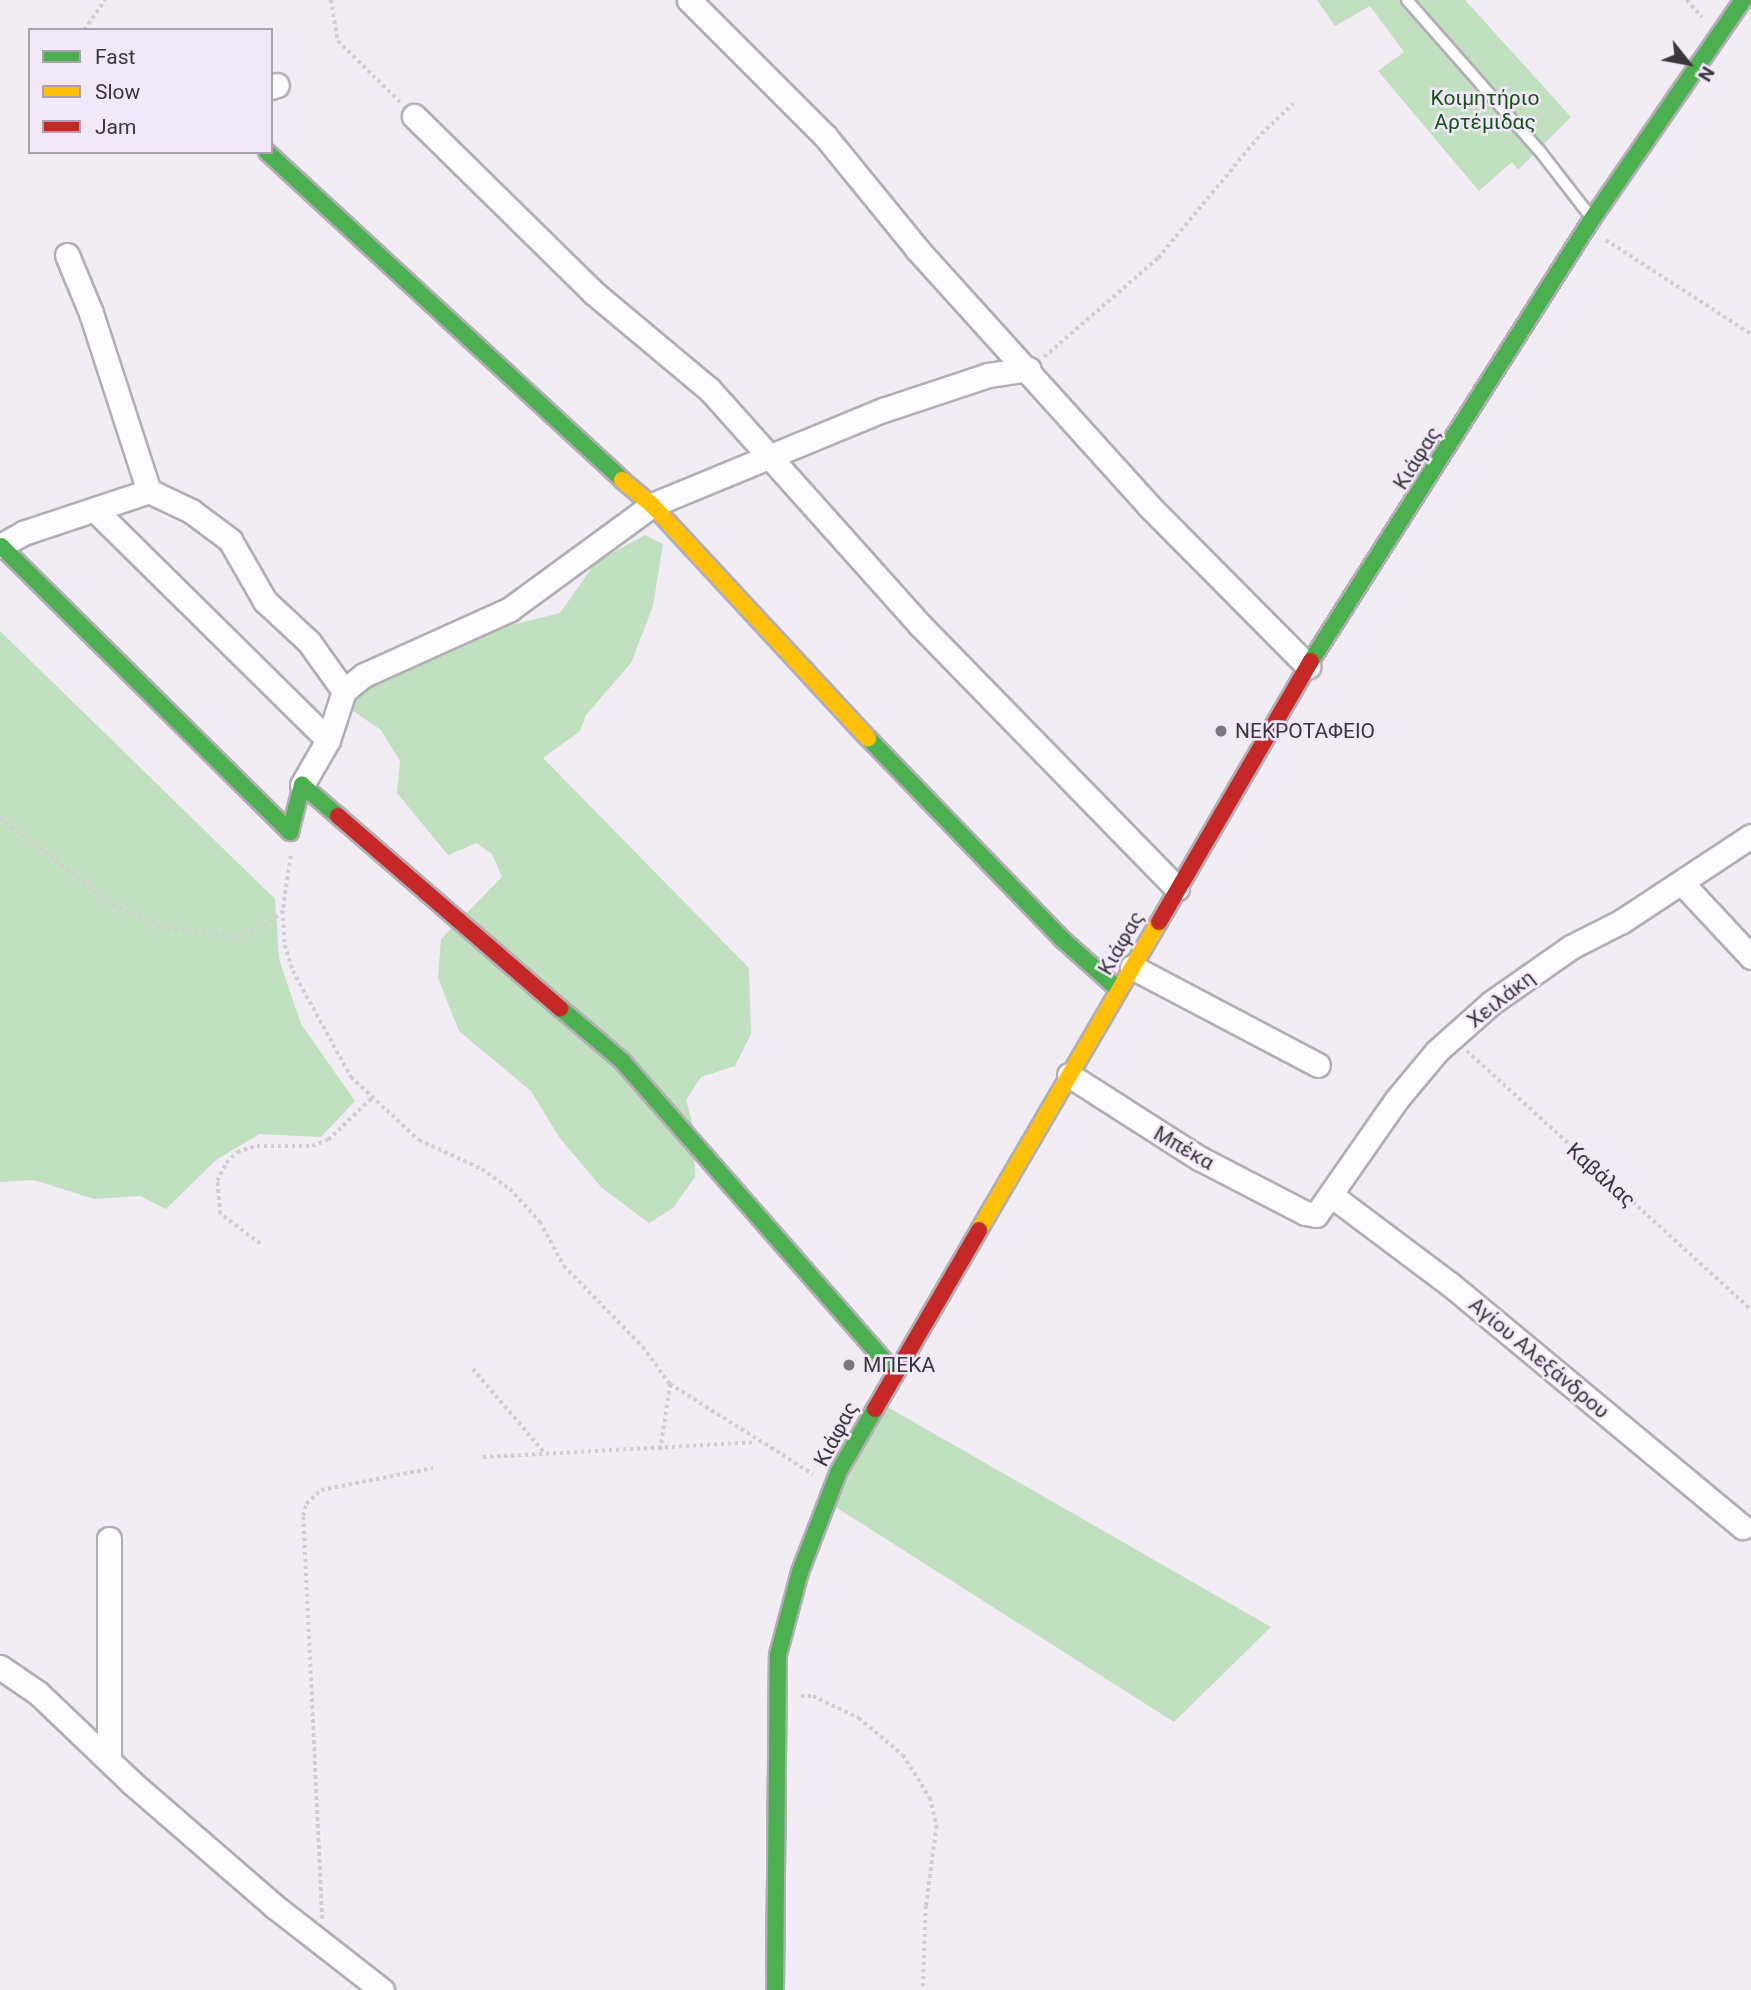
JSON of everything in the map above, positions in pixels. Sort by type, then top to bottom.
[{"type":"street","points":[[689,0],[825,136],[917,249],[1029,369],[1149,506],[1308,666]]},
{"type":"street","name":"Κιάφας","points":[[775,1990],[775,1695],[785,1620],[833,1485],[894,1372],[1019,1168],[1118,989],[1308,666],[1590,223],[1742,0]]},
{"type":"street","points":[[414,116],[594,293],[709,389],[920,625],[1177,888]]},
{"type":"street","points":[[269,154],[562,429],[652,505],[856,725],[1062,939],[1118,989]]},
{"type":"street","points":[[67,255],[91,313],[149,491]]},
{"type":"street","points":[[290,832],[302,785],[328,740],[344,691],[364,676],[421,646],[510,609],[652,505],[769,454],[962,384],[1029,369]]},
{"type":"street","points":[[290,832],[1,546],[43,526],[96,511],[149,491],[191,511],[230,540],[265,601],[309,642],[344,691]]},
{"type":"street","points":[[96,511],[328,740]]},
{"type":"street","points":[[302,785],[622,1061],[894,1372]]},
{"type":"street","name":"Χειλάκη","points":[[1305,1213],[1320,1212],[1390,1108],[1453,1038],[1491,1003],[1571,947],[1682,883],[1751,836]]},
{"type":"street","points":[[1682,883],[1751,957]]},
{"type":"street","points":[[1132,967],[1318,1065]]},
{"type":"street","name":"Μπέκα","points":[[1069,1075],[1199,1158],[1305,1213]]},
{"type":"street","name":"Αγίου Αλεξάνδρου","points":[[1331,1195],[1451,1285],[1743,1527]]},
{"type":"street","points":[[109,1539],[109,1757]]},
{"type":"street","points":[[0,1667],[38,1693],[109,1757],[165,1813],[323,1945],[382,1990]]},
{"type":"lane","points":[[1407,0],[1539,150],[1590,223]]},
{"type":"path","points":[[85,28],[105,0]]},
{"type":"path","points":[[331,0],[338,41],[414,116]]},
{"type":"path","points":[[1029,369],[1158,258],[1261,134],[1293,104]]},
{"type":"path","points":[[1590,223],[1751,334]]},
{"type":"path","points":[[0,818],[113,905],[160,928],[237,937],[264,926],[283,911]]},
{"type":"path","points":[[290,832],[283,911],[293,971],[351,1077],[419,1140],[482,1169],[510,1189],[540,1222],[564,1266],[643,1347],[670,1384],[758,1442],[833,1485]]},
{"type":"path","name":"Καβάλας","points":[[1453,1038],[1751,1309]]},
{"type":"path","points":[[260,1244],[220,1214],[217,1181],[226,1163],[237,1152],[257,1146],[312,1146],[328,1140],[372,1098]]},
{"type":"path","points":[[473,1369],[544,1452]]},
{"type":"path","points":[[660,1450],[670,1384]]},
{"type":"path","points":[[483,1457],[544,1452],[660,1450],[758,1442]]},
{"type":"path","points":[[323,1945],[303,1516],[306,1504],[321,1490],[433,1468]]},
{"type":"path","points":[[775,1695],[813,1696],[859,1718],[904,1755],[930,1798],[937,1826],[926,1906],[923,1990]]},
{"type":"green space","name":"Κοιμητήριο Αρτέμιδας","points":[[1317,0],[1465,0],[1571,117],[1518,170],[1512,162],[1479,191],[1378,71],[1404,52],[1370,6],[1335,26]]},
{"type":"green space","points":[[645,535],[663,544],[653,606],[631,663],[586,715],[580,731],[543,758],[749,968],[751,1034],[735,1066],[701,1077],[686,1100],[694,1129],[695,1177],[673,1208],[649,1223],[602,1188],[559,1137],[531,1091],[459,1031],[438,978],[441,939],[502,877],[492,854],[477,843],[448,855],[397,793],[400,761],[381,730],[350,709],[359,691],[397,666],[470,635],[560,613],[596,562]]},
{"type":"green space","points":[[0,631],[275,899],[279,959],[301,1024],[355,1101],[321,1137],[260,1134],[216,1160],[166,1209],[140,1196],[94,1199],[34,1180],[0,1182]]},
{"type":"green space","points":[[884,1405],[1271,1627],[1174,1722],[834,1506]]},
{"type":"traffic: fast","points":[[1311,661],[1592,219],[1743,0]]},
{"type":"traffic: fast","points":[[269,154],[622,480]]},
{"type":"traffic: fast","points":[[1,546],[290,832],[302,785],[338,816]]},
{"type":"traffic: fast","points":[[868,738],[1062,939],[1118,989]]},
{"type":"traffic: fast","points":[[560,1008],[622,1061],[894,1372]]},
{"type":"traffic: fast","points":[[775,1990],[778,1655],[800,1572],[839,1471],[875,1409]]},
{"type":"traffic: slow","points":[[622,480],[652,505],[868,738]]},
{"type":"traffic: slow","points":[[979,1230],[1159,922]]},
{"type":"traffic: jam","points":[[1159,922],[1311,661]]},
{"type":"traffic: jam","points":[[338,816],[560,1008]]},
{"type":"traffic: jam","points":[[875,1409],[979,1230]]},
{"type":"place","name":"ΝΕΚΡΟΤΑΦΕΙΟ","points":[[1221,731]]},
{"type":"place","name":"ΜΠΕΚΑ","points":[[849,1365]]}]
